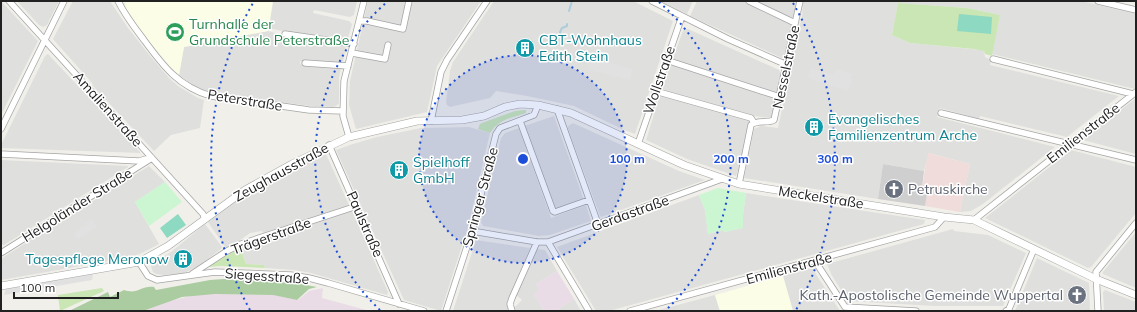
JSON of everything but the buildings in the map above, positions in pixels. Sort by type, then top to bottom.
[{"type":"street","name":"Amalienstraße","points":[[9,1],[203,214],[205,219]]},
{"type":"street","points":[[1,128],[64,1]]},
{"type":"street","name":"Peterstraße","points":[[118,1],[125,15],[162,65],[184,84],[197,92],[211,96],[309,110],[343,111]]},
{"type":"street","points":[[349,137],[343,116],[344,81],[364,1]]},
{"type":"street","points":[[359,21],[367,21],[402,29],[409,1]]},
{"type":"street","points":[[432,121],[441,72],[447,60],[487,1]]},
{"type":"street","points":[[652,1],[787,65]]},
{"type":"street","points":[[749,1],[795,23]]},
{"type":"street","name":"Nesselstraße","points":[[754,123],[772,122],[774,120],[800,1]]},
{"type":"street","points":[[1098,1],[1136,10]]},
{"type":"street","name":"Wollstraße","points":[[638,144],[682,16]]},
{"type":"street","points":[[285,34],[354,44]]},
{"type":"street","points":[[352,53],[385,59],[388,45]]},
{"type":"street","points":[[993,59],[1134,93]]},
{"type":"street","points":[[666,60],[780,97]]},
{"type":"street","points":[[305,63],[348,66]]},
{"type":"street","points":[[655,91],[751,118],[754,123],[751,125],[739,184]]},
{"type":"street","name":"Emilienstraße","points":[[974,220],[1134,93]]},
{"type":"street","name":"Meckelstraße","points":[[505,107],[520,104],[538,105],[582,117],[684,165],[739,184],[944,217],[974,220],[1096,279],[1136,295]]},
{"type":"street","name":"Springer Straße","points":[[446,311],[472,231],[497,131],[500,128],[534,115],[538,105]]},
{"type":"street","name":"Zeughausstraße","points":[[1,286],[139,262],[168,246],[245,190],[329,145],[349,137],[417,121],[462,120],[484,116],[505,107]]},
{"type":"street","points":[[557,109],[598,224]]},
{"type":"street","points":[[941,113],[1136,160]]},
{"type":"street","points":[[520,121],[552,211],[556,212],[590,200]]},
{"type":"street","name":"Paulstraße","points":[[329,145],[399,304]]},
{"type":"street","points":[[1,154],[139,161],[152,158]]},
{"type":"street","name":"Helgoländer Straße","points":[[2,251],[152,158]]},
{"type":"street","name":"Gerdastraße","points":[[472,231],[537,242],[548,242],[722,179]]},
{"type":"street","name":"Trägerstraße","points":[[190,275],[227,251],[241,244],[357,206]]},
{"type":"street","name":"Emilienstraße","points":[[630,311],[935,227],[944,217]]},
{"type":"street","points":[[1098,311],[1096,272],[1136,223]]},
{"type":"street","points":[[512,311],[510,304],[537,242]]},
{"type":"street","points":[[548,242],[589,311]]},
{"type":"street","points":[[1006,311],[1009,309],[1034,249]]},
{"type":"street","points":[[815,261],[845,307],[916,311]]},
{"type":"street","name":"Siegesstraße","points":[[139,262],[148,276],[157,280],[215,272],[291,275],[316,280],[424,311]]},
{"type":"shaded area","points":[[1,1],[38,41],[1,115]]},
{"type":"shaded area","points":[[17,1],[59,1],[47,25],[43,27],[39,25]]},
{"type":"shaded area","points":[[73,1],[110,1],[128,28],[169,78],[178,86],[204,100],[200,128],[171,135],[154,151],[92,85],[93,84],[53,39]]},
{"type":"shaded area","points":[[125,1],[273,1],[268,31],[184,47],[179,75],[146,37],[126,9]]},
{"type":"shaded area","points":[[273,1],[357,1],[354,15],[350,17],[314,10],[313,13],[349,21],[352,24],[348,38],[344,41],[300,35],[269,28]]},
{"type":"shaded area","points":[[368,1],[481,1],[437,66],[427,112],[356,129],[349,105],[350,81]]},
{"type":"shaded area","points":[[494,1],[633,1],[673,21],[635,134],[574,106],[496,91],[490,98],[450,107],[447,105],[446,102],[450,71],[453,62]]},
{"type":"shaded area","points":[[660,1],[693,1],[687,14]]},
{"type":"shaded area","points":[[697,1],[744,1],[788,22],[792,26],[786,56],[782,58],[690,16]]},
{"type":"shaded area","points":[[752,1],[798,1],[794,18]]},
{"type":"shaded area","points":[[803,1],[1081,1],[1136,14],[1136,88],[1135,89],[992,54],[1000,15],[967,8],[898,3],[892,35],[910,43],[981,50],[984,51],[985,57],[991,60],[990,65],[1119,96],[1067,137],[980,116],[979,119],[940,108],[937,117],[1055,147],[983,204],[971,211],[960,212],[970,164],[929,153],[924,171],[883,164],[878,199],[744,178],[754,129],[761,126],[778,128],[802,16]]},
{"type":"shaded area","points":[[684,29],[688,29],[779,70],[781,74],[777,93],[771,93],[673,59]]},
{"type":"shaded area","points":[[268,31],[298,39],[343,45],[346,48],[343,62],[339,65],[300,61],[300,64],[305,66],[341,68],[339,78],[339,103],[336,106],[311,106],[217,94],[197,88],[179,75],[184,47]]},
{"type":"shaded area","points":[[48,54],[140,153],[1,148],[1,145],[45,56]]},
{"type":"shaded area","points":[[591,58],[633,69],[630,80],[589,70]]},
{"type":"shaded area","points":[[674,64],[773,97],[775,102],[772,117],[755,116],[662,90],[670,66]]},
{"type":"shaded area","points":[[811,68],[834,75],[837,69],[852,74],[848,91],[808,78]]},
{"type":"shaded area","points":[[660,95],[750,120],[736,176],[687,159],[646,140]]},
{"type":"shaded area","points":[[1136,98],[1136,154],[1083,140]]},
{"type":"shaded area","points":[[554,116],[584,200],[558,210],[554,209],[524,126]]},
{"type":"shaded area","points":[[573,123],[679,171],[705,180],[601,217],[568,129],[568,126]]},
{"type":"shaded area","points":[[469,127],[490,133],[468,227],[441,311],[404,300],[336,150],[377,137],[421,128]]},
{"type":"shaded area","points":[[519,128],[551,218],[586,205],[591,221],[550,235],[539,236],[483,226],[481,222],[501,138],[505,133]]},
{"type":"shaded area","points":[[1071,150],[1136,167],[1136,213],[1091,267],[1088,268],[985,218]]},
{"type":"shaded area","points":[[928,153],[970,164],[960,212],[925,206],[928,188],[922,187]]},
{"type":"shaded area","points":[[326,154],[349,205],[263,233],[262,231],[250,233],[229,248],[225,247],[208,222],[228,206],[264,183]]},
{"type":"shaded area","points":[[1,160],[128,167],[4,245],[1,244]]},
{"type":"shaded area","points":[[883,164],[924,171],[922,187],[928,188],[925,206],[878,199]]},
{"type":"shaded area","points":[[149,166],[165,182],[135,202],[159,244],[140,254],[126,258],[1,280],[1,260],[5,256]]},
{"type":"shaded area","points":[[746,193],[925,220],[924,224],[609,311],[596,311],[557,247],[699,195],[705,210],[708,234],[724,230],[724,232],[743,228]]},
{"type":"shaded area","points":[[352,211],[388,292],[387,295],[311,273],[265,268],[264,265],[246,264],[240,248]]},
{"type":"shaded area","points":[[91,219],[97,227],[78,239],[74,234]]},
{"type":"shaded area","points":[[205,224],[222,247],[221,249],[199,266],[184,273],[164,275],[153,272],[151,266],[153,263],[171,252]]},
{"type":"shaded area","points":[[953,229],[954,231],[988,235],[1026,253],[1003,306],[935,306],[848,301],[831,274],[827,264]]},
{"type":"shaded area","points":[[1136,232],[1136,288],[1103,274],[1103,272]]},
{"type":"shaded area","points":[[476,240],[530,248],[507,303],[509,311],[453,311]]},
{"type":"shaded area","points":[[537,249],[545,250],[557,271],[536,284],[540,291],[534,294],[544,311],[515,311],[514,308],[522,300],[516,295]]},
{"type":"shaded area","points":[[1037,258],[1089,283],[1090,311],[1015,311]]},
{"type":"shaded area","points":[[812,268],[840,311],[793,311],[783,276]]},
{"type":"shaded area","points":[[557,271],[574,299],[555,311],[544,311],[534,294],[539,291],[536,284]]},
{"type":"shaded area","points":[[93,274],[92,280],[4,295],[6,289]]},
{"type":"shaded area","points":[[783,276],[793,311],[720,311],[715,295]]},
{"type":"shaded area","points":[[323,288],[322,298],[370,311],[143,311],[170,301],[195,295],[273,295],[298,300],[309,291]]},
{"type":"shaded area","points":[[1105,290],[1136,302],[1136,311],[1104,311],[1103,292]]},
{"type":"shaded area","points":[[715,295],[720,311],[655,311]]},
{"type":"shaded area","points":[[574,299],[581,311],[555,311]]},
{"type":"green space","points":[[898,3],[967,8],[1000,15],[992,56],[985,54],[984,51],[974,49],[910,43],[892,35]]},
{"type":"green space","points":[[959,14],[992,17],[991,34],[957,31]]},
{"type":"green space","points":[[526,110],[526,113],[497,125],[490,133],[478,129],[482,123],[515,111]]},
{"type":"green space","points":[[165,182],[182,202],[149,226],[135,202]]},
{"type":"green space","points":[[718,188],[746,193],[743,228],[724,232],[723,230],[708,234],[705,210],[699,195]]},
{"type":"green space","points":[[178,214],[186,225],[167,238],[160,228]]},
{"type":"green space","points":[[240,248],[246,264],[264,265],[265,268],[221,266],[207,267]]},
{"type":"green space","points":[[224,279],[295,283],[317,287],[309,289],[297,300],[273,295],[215,294],[182,297],[143,311],[69,311],[108,292],[110,297],[124,290],[136,291],[146,287],[154,287],[156,290],[210,280]]},
{"type":"green space","points":[[102,288],[104,291],[60,311],[58,295]]},
{"type":"waterway","points":[[569,11],[572,1]]},
{"type":"waterway","points":[[562,40],[560,32],[562,28],[567,26],[567,24]]},
{"type":"place","name":"Turnhalle der Grundschule Peterstraße","points":[[175,32]]},
{"type":"place","name":"CBT-Wohnhaus Edith Stein","points":[[525,48]]},
{"type":"place","name":"Evangelisches Familienzentrum Arche","points":[[814,127]]},
{"type":"place","name":"Spielhoff GmbH","points":[[399,170]]},
{"type":"place","name":"Petruskirche","points":[[894,189]]},
{"type":"place","name":"Tagespflege Meronow","points":[[183,259]]},
{"type":"place","name":"Kath.-Apostolische Gemeinde Wuppertal","points":[[1077,295]]}]
